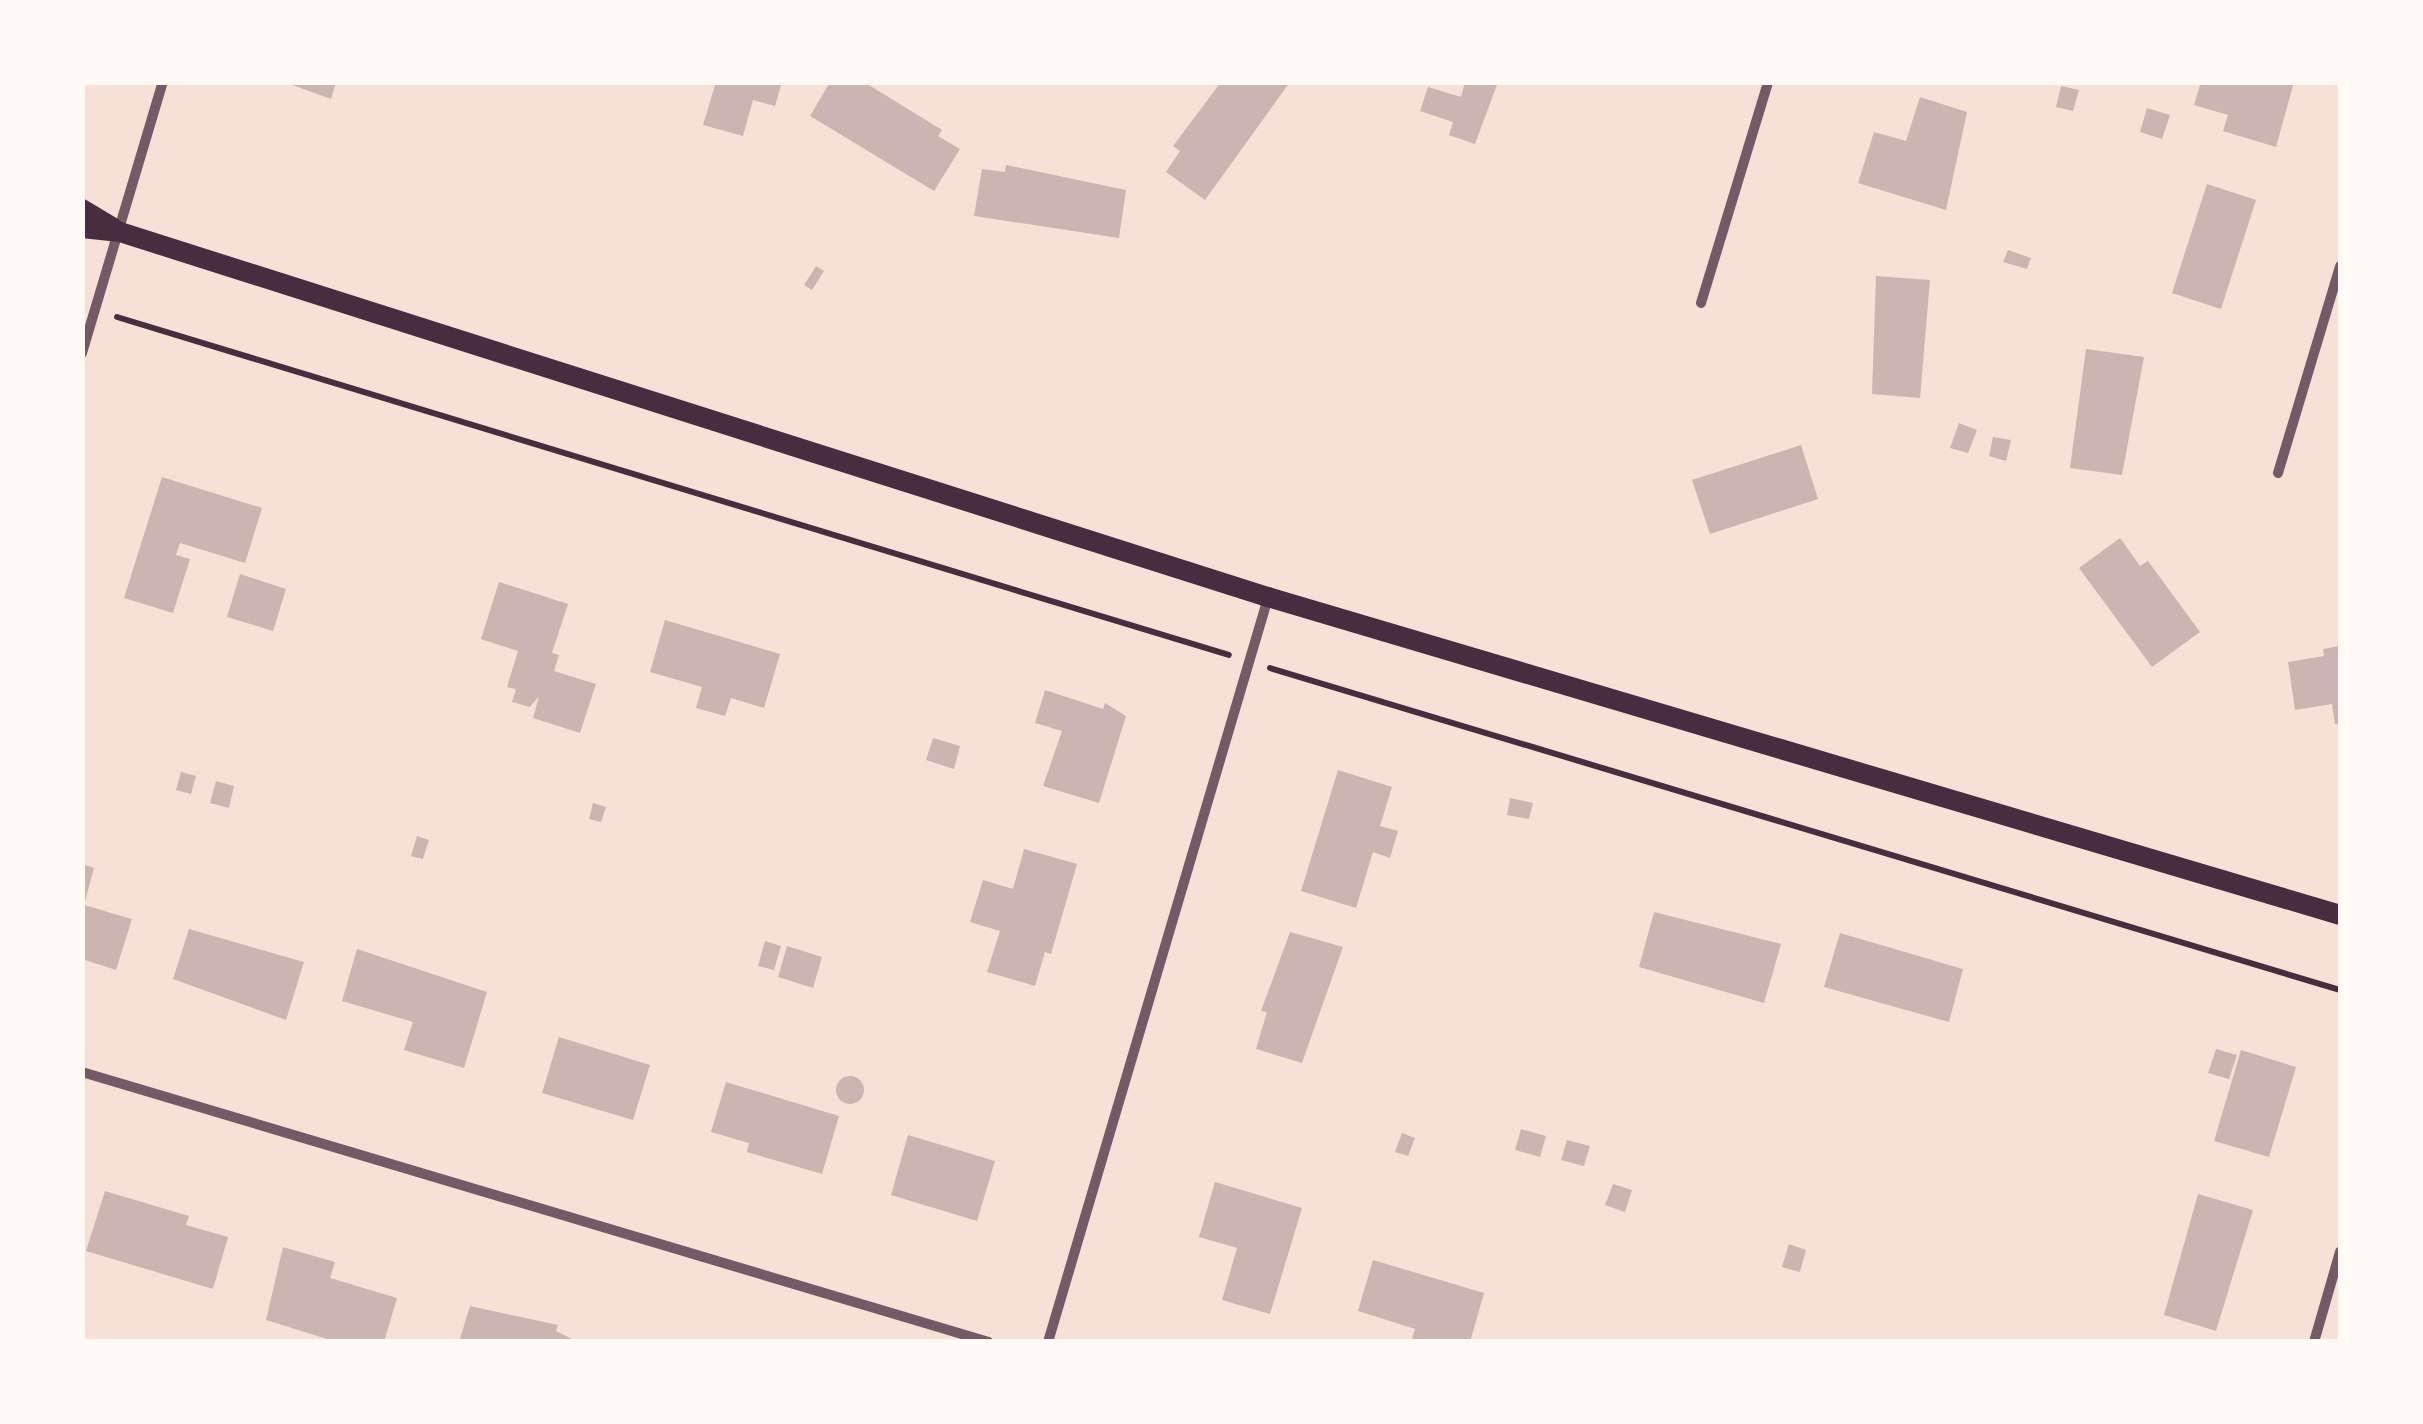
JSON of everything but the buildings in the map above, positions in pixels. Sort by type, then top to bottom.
[{"type":"main road","points":[[82,209],[120,232]]},
{"type":"main road","points":[[82,228],[120,232],[1268,597],[2340,915]]},
{"type":"street","points":[[82,353],[163,82]]},
{"type":"street","points":[[1701,303],[1768,82]]},
{"type":"street","points":[[2278,474],[2340,266]]},
{"type":"street","points":[[1048,1342],[1268,597]]},
{"type":"street","points":[[82,1072],[988,1342]]},
{"type":"street","points":[[2314,1342],[2340,1252]]},
{"type":"path","points":[[96,310],[2340,990]]}]
